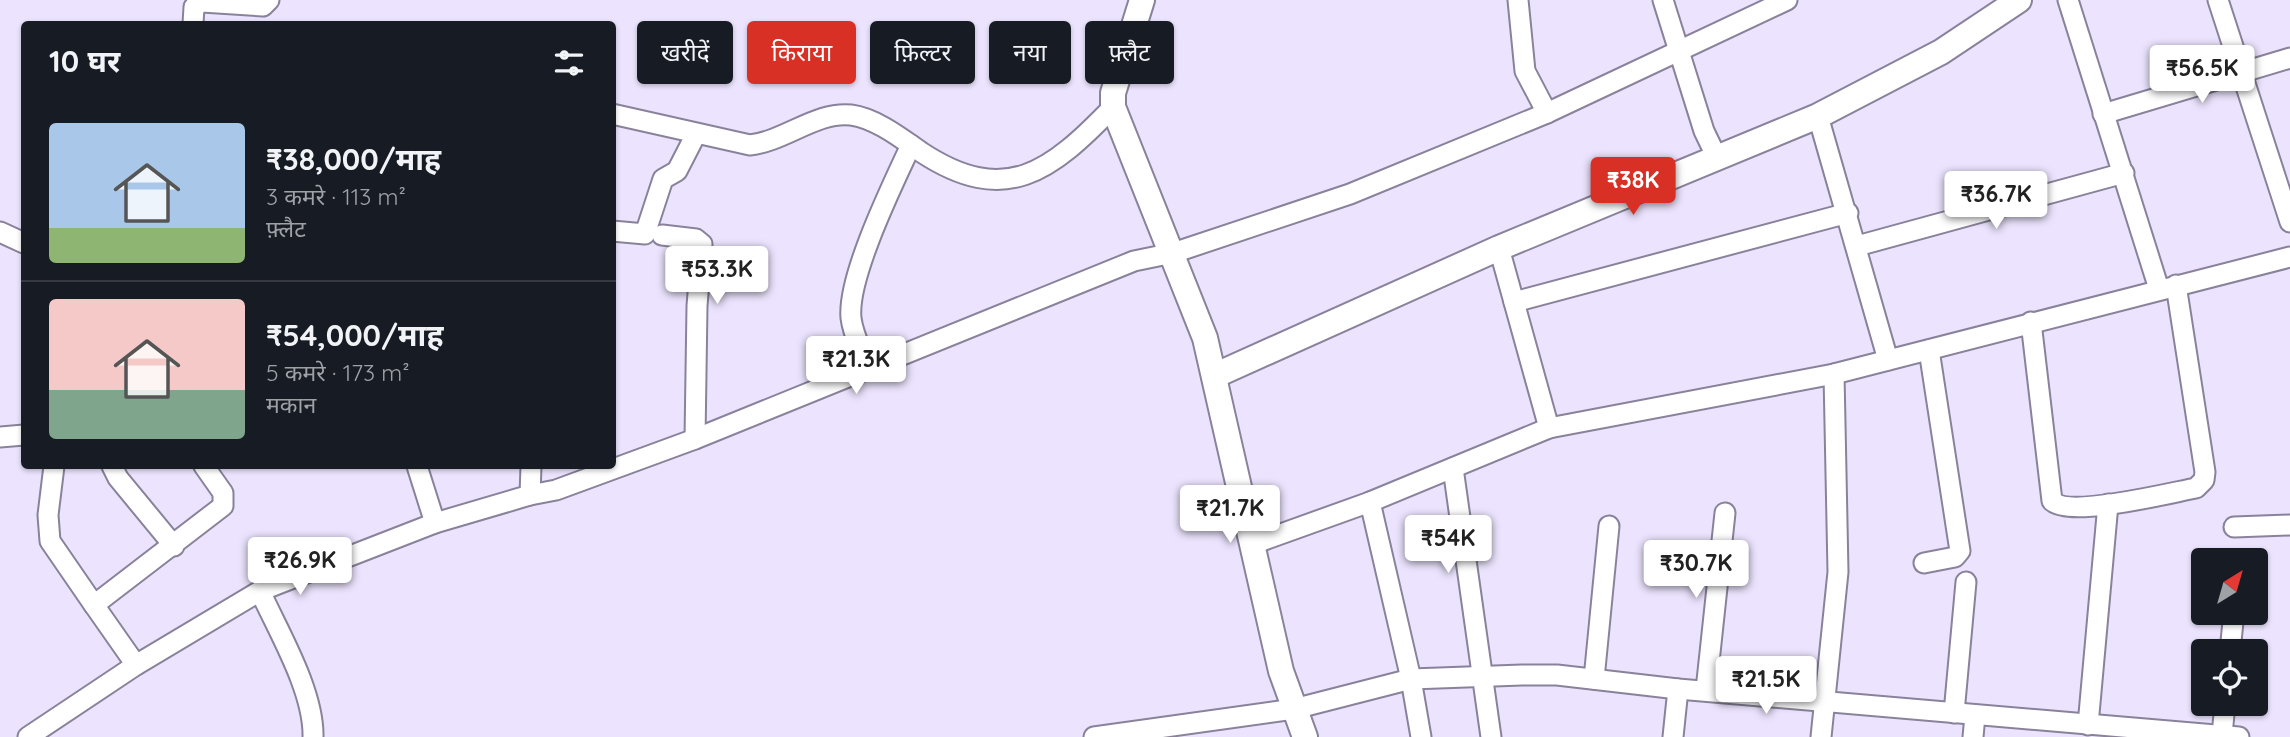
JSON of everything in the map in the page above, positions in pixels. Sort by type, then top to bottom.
[{"type":"street","points":[[193,21],[192,12],[202,2],[264,6],[269,0]]},
{"type":"street","points":[[1142,0],[1113,93],[1113,107],[1202,327],[1217,400],[1254,544],[1280,671],[1306,737]]},
{"type":"street","points":[[1518,0],[1525,71],[1546,113]]},
{"type":"street","points":[[1663,0],[1704,131],[1717,158]]},
{"type":"street","points":[[616,468],[695,439],[1134,261],[1173,253],[1338,198],[1546,113],[1787,0]]},
{"type":"street","points":[[1214,376],[1499,248],[1818,116],[1920,64],[2019,0]]},
{"type":"street","points":[[2031,322],[2052,501],[2062,508],[2108,504],[2196,488],[2204,480],[2205,472],[2167,287],[2103,114],[2068,0]]},
{"type":"street","points":[[2218,0],[2290,222]]},
{"type":"street","points":[[2103,114],[2290,58]]},
{"type":"street","points":[[616,115],[750,145],[768,143],[820,119],[850,115],[872,123],[958,174],[975,179],[1009,178],[1040,169],[1070,149],[1113,107]]},
{"type":"street","points":[[1818,116],[1888,360]]},
{"type":"street","points":[[616,231],[645,234],[663,179],[677,171],[696,134]]},
{"type":"street","points":[[869,369],[853,328],[851,306],[877,219],[911,145]]},
{"type":"street","points":[[1857,246],[2124,173]]},
{"type":"street","points":[[1514,302],[1848,213]]},
{"type":"street","points":[[0,232],[21,242]]},
{"type":"street","points":[[662,235],[696,239],[702,244],[696,306],[695,439]]},
{"type":"street","points":[[1499,248],[1549,428]]},
{"type":"street","points":[[1254,544],[1370,502],[1549,428],[1834,374],[2290,257]]},
{"type":"street","points":[[1924,563],[1955,557],[1960,551],[1929,350]]},
{"type":"street","points":[[1821,737],[1839,572],[1834,374]]},
{"type":"street","points":[[0,437],[21,435]]},
{"type":"street","points":[[1453,467],[1491,737]]},
{"type":"street","points":[[54,469],[48,515],[50,541],[136,665]]},
{"type":"street","points":[[114,469],[174,546]]},
{"type":"street","points":[[94,606],[223,506],[223,493],[206,469]]},
{"type":"street","points":[[418,469],[435,523]]},
{"type":"street","points":[[530,495],[531,469]]},
{"type":"street","points":[[28,737],[136,665],[260,591],[435,523],[556,490],[613,469]]},
{"type":"street","points":[[1370,502],[1411,679],[1421,737]]},
{"type":"street","points":[[2088,725],[2108,504]]},
{"type":"street","points":[[1706,690],[1725,513]]},
{"type":"street","points":[[2234,527],[2290,525]]},
{"type":"street","points":[[1594,679],[1609,526]]},
{"type":"street","points":[[1954,713],[1966,582]]},
{"type":"street","points":[[260,591],[300,680],[313,726],[313,737]]},
{"type":"street","points":[[1094,737],[1294,709],[1411,679],[1484,676],[1557,675],[1678,689],[2231,736],[2227,716]]},
{"type":"street","points":[[1673,737],[1678,689]]},
{"type":"street","points":[[1973,737],[1975,715]]}]
